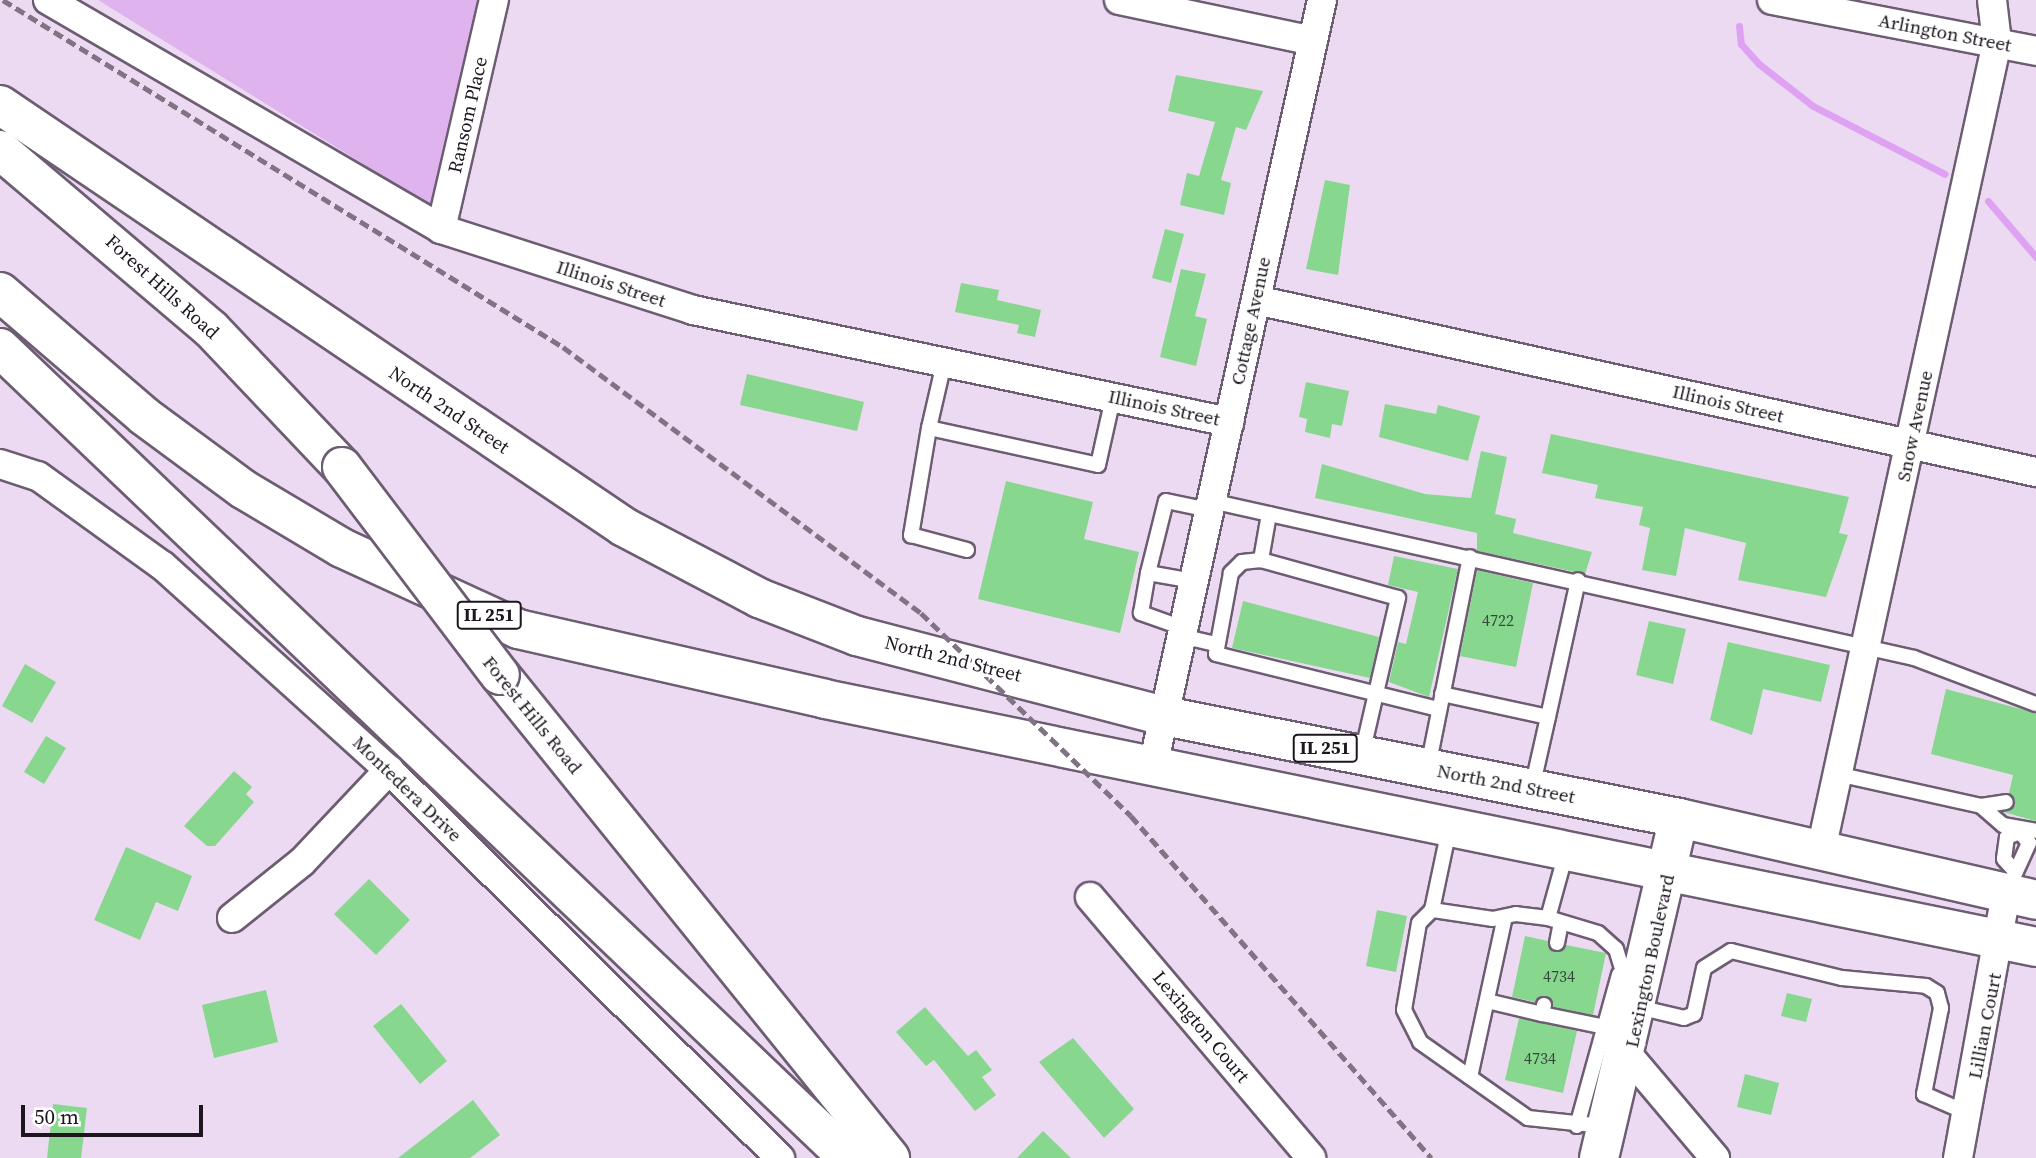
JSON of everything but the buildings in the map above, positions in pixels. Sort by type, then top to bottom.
[{"type":"main road","name":"North 2nd Street","points":[[0,105],[624,527],[759,598],[857,636],[1164,716],[2018,888]]},
{"type":"main road","name":"Forest Hills Road","points":[[0,149],[211,329],[342,467],[500,675],[890,1158]]},
{"type":"main road","name":"IL 251","points":[[0,292],[145,416],[243,489],[342,548],[518,629],[1153,765],[1670,868],[2019,943]]},
{"type":"main road","points":[[0,348],[848,1158]]},
{"type":"main road","name":"Lexington Boulevard","points":[[1616,1041],[1670,868],[1679,818]]},
{"type":"main road","points":[[1594,1137],[1616,1041]]},
{"type":"street","name":"Illinois Street","points":[[48,0],[442,229],[694,310],[1229,422]]},
{"type":"street","name":"Ransom Place","points":[[442,229],[494,0]]},
{"type":"street","points":[[1119,0],[1313,41]]},
{"type":"street","name":"Cottage Avenue","points":[[1153,765],[1322,0]]},
{"type":"street","name":"Arlington Street","points":[[1772,0],[2036,51]]},
{"type":"street","name":"Snow Avenue","points":[[1821,850],[1997,42],[1992,0]]},
{"type":"street","name":"Illinois Street","points":[[1256,299],[2036,472]]},
{"type":"street","name":"Montedera Drive","points":[[0,464],[38,476],[163,566],[390,770],[780,1158]]},
{"type":"street","points":[[232,918],[302,862],[390,770]]},
{"type":"street","name":"Lillian Court","points":[[1958,1158],[1967,1113],[2019,943],[2018,888]]},
{"type":"street","name":"Lexington Court","points":[[1090,897],[1311,1158]]},
{"type":"street","name":"Lexington Boulevard","points":[[1616,1041],[1715,1158]]},
{"type":"lane","points":[[944,363],[929,428],[911,534],[967,550]]},
{"type":"lane","points":[[929,428],[1098,465],[1112,398]]},
{"type":"lane","points":[[1217,643],[1182,632],[1141,613],[1166,501],[1269,513],[1578,580],[1866,647],[1935,664],[2036,704]]},
{"type":"lane","points":[[1261,560],[1269,513]]},
{"type":"lane","points":[[1428,768],[1470,557]]},
{"type":"lane","points":[[1361,755],[1376,695],[1398,598],[1261,560],[1242,562],[1231,573],[1217,643],[1221,658],[1376,695],[1548,718]]},
{"type":"lane","points":[[1148,573],[1194,581]]},
{"type":"lane","points":[[1531,789],[1578,580]]},
{"type":"lane","points":[[1837,774],[1981,806],[2006,802]]},
{"type":"lane","points":[[1981,806],[2003,825],[2026,830]]},
{"type":"lane","points":[[1450,825],[1432,910],[1419,923],[1404,1010],[1420,1042],[1528,1118],[1594,1137]]},
{"type":"lane","points":[[2018,888],[2029,843],[2026,830]]},
{"type":"lane","points":[[2018,888],[2004,859],[2007,837],[2026,830]]},
{"type":"lane","points":[[1557,943],[1555,920],[1567,848]]},
{"type":"lane","points":[[1432,910],[1555,920],[1598,933],[1616,949],[1633,992],[1684,1018],[1694,1014],[1704,968],[1731,950],[1842,978],[1926,986],[1937,993],[1941,1008],[1924,1094],[1967,1113]]},
{"type":"lane","points":[[1470,1077],[1505,917]]},
{"type":"lane","points":[[1487,1001],[1543,1010],[1616,1041]]},
{"type":"shaded area","points":[[98,0],[486,0],[433,207]]},
{"type":"waterway","points":[[1739,26],[1741,44],[1759,64],[1813,106],[1945,174]]},
{"type":"waterway","points":[[1988,201],[2036,257]]},
{"type":"railway","points":[[3,0],[563,347],[921,613],[1131,816],[1431,1158]]}]
